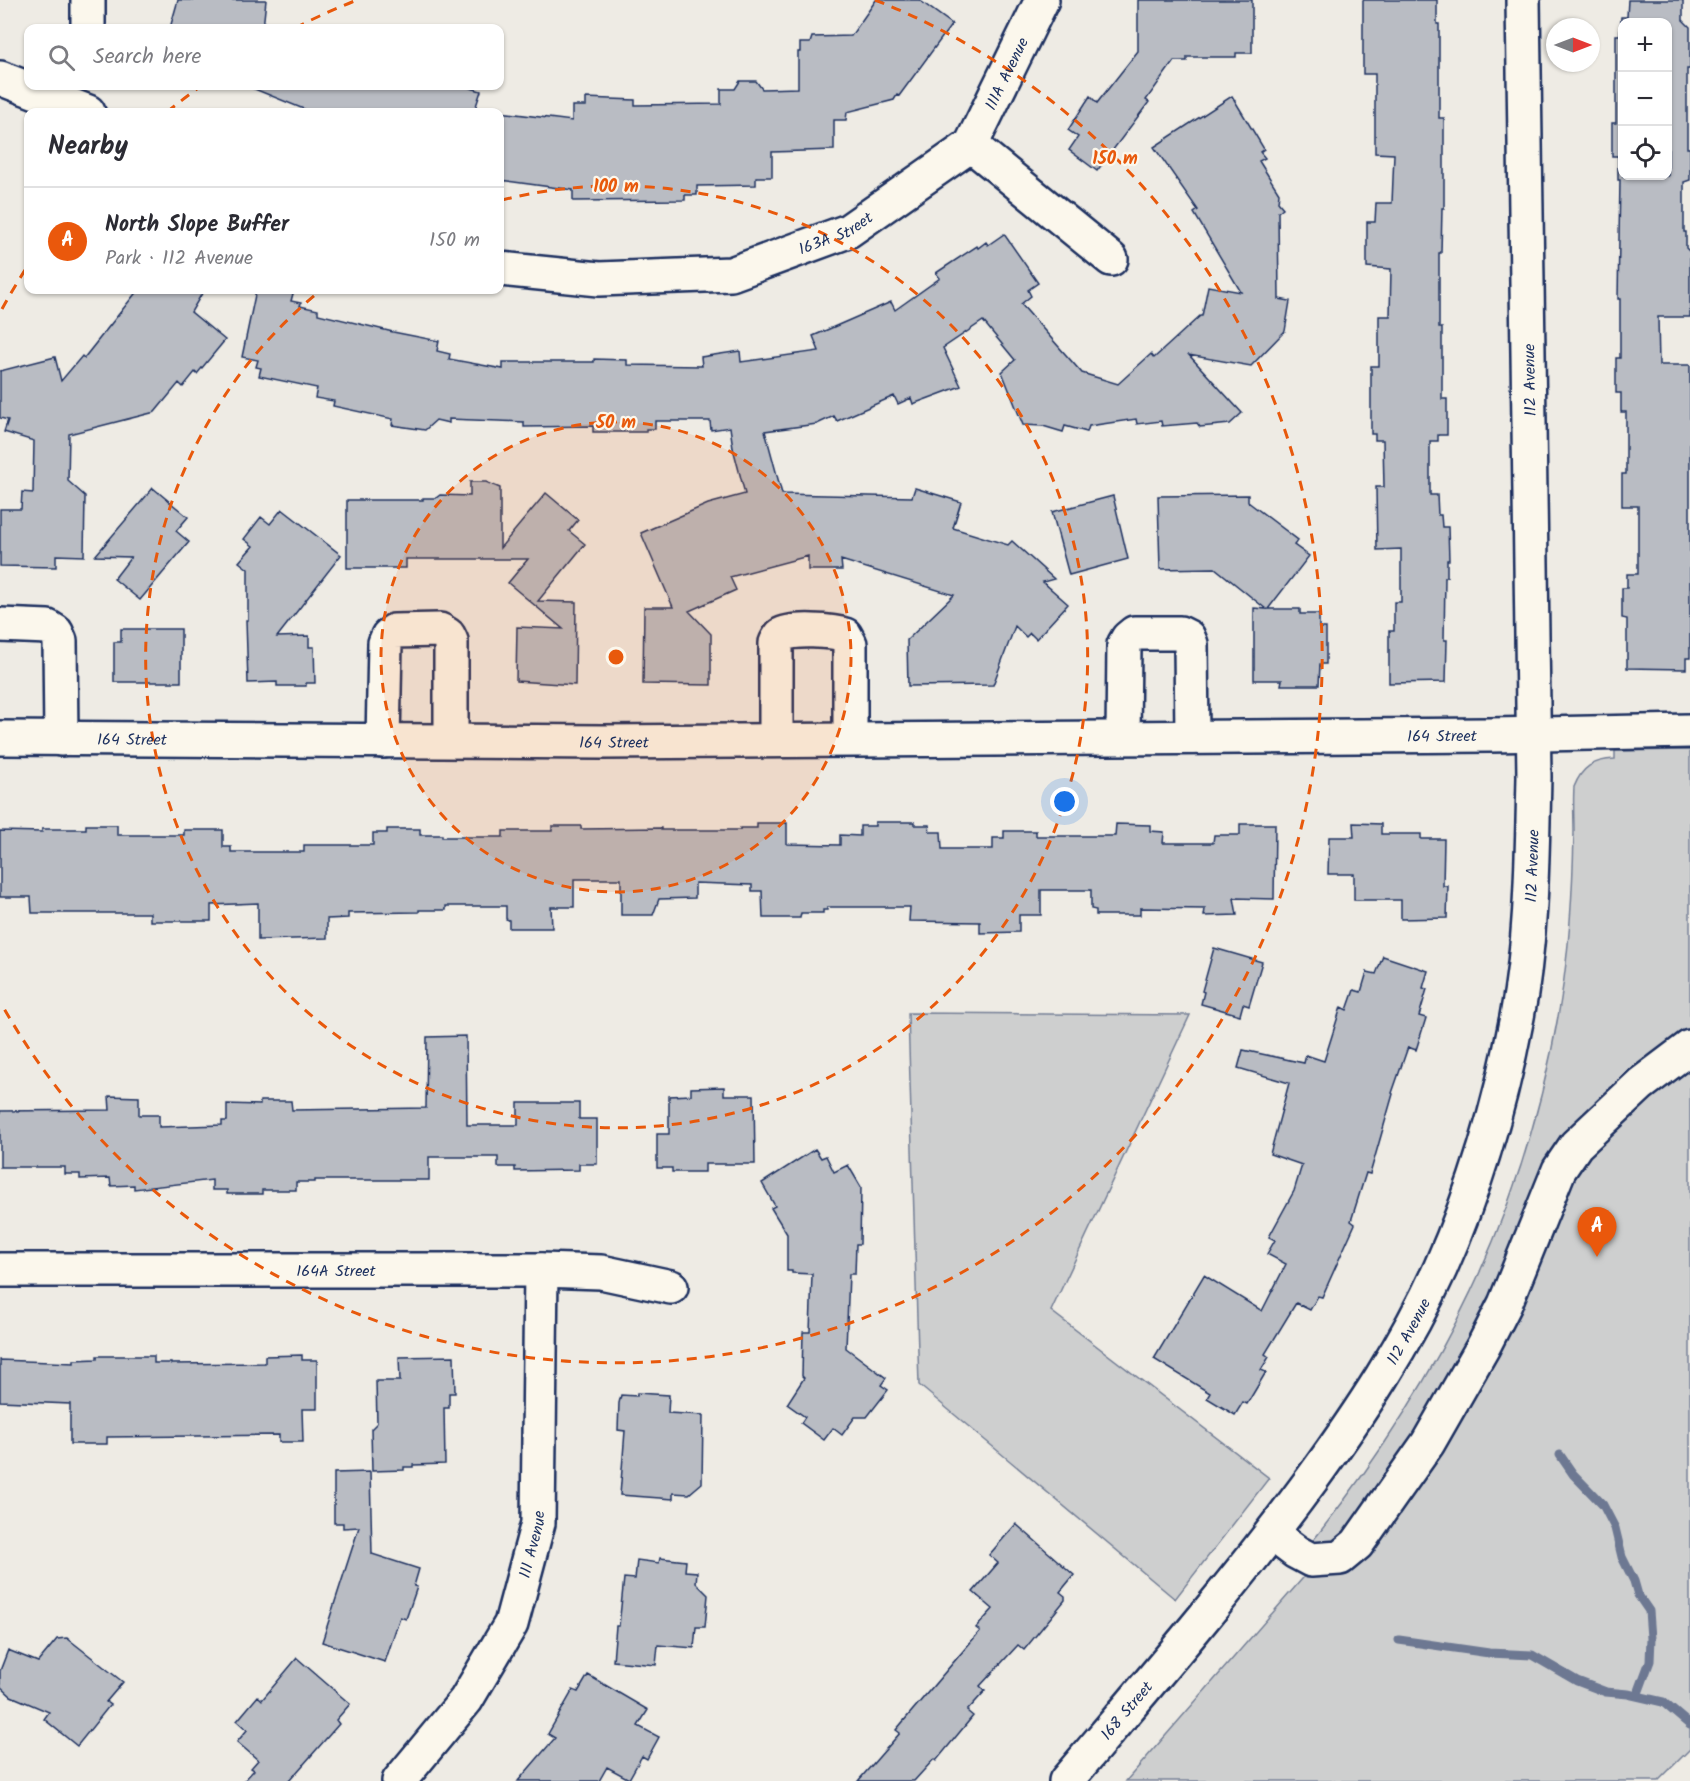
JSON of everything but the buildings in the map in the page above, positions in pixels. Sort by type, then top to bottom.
[{"type":"street","points":[[88,0],[88,24]]},
{"type":"street","name":"111A Avenue","points":[[971,145],[1042,0]]},
{"type":"street","name":"112 Avenue","points":[[1186,1639],[1272,1534],[1353,1423],[1410,1329],[1440,1269],[1471,1188],[1496,1111],[1517,1019],[1525,968],[1531,894],[1534,735],[1523,0]]},
{"type":"street","points":[[0,78],[24,86]]},
{"type":"street","points":[[37,90],[86,106]]},
{"type":"street","points":[[971,145],[1111,259]]},
{"type":"street","name":"163A Street","points":[[504,269],[600,279],[731,274],[848,231],[971,145]]},
{"type":"street","points":[[0,625],[48,627],[56,632],[60,641],[61,739]]},
{"type":"street","points":[[383,741],[388,636],[394,631],[429,630],[440,630],[448,634],[451,641],[451,740]]},
{"type":"street","points":[[776,740],[776,643],[780,636],[788,632],[835,632],[845,635],[850,644],[850,739]]},
{"type":"street","points":[[1123,737],[1124,645],[1134,633],[1180,633],[1188,637],[1191,644],[1192,737]]},
{"type":"street","name":"164 Street","points":[[0,738],[602,742],[1690,732]]},
{"type":"street","points":[[1272,1534],[1311,1560],[1340,1558],[1357,1544],[1428,1443],[1483,1347],[1505,1304],[1559,1170],[1576,1145],[1641,1084],[1690,1047]]},
{"type":"street","name":"164A Street","points":[[0,1270],[541,1270],[601,1272],[671,1287]]},
{"type":"street","name":"111 Avenue","points":[[399,1781],[466,1700],[510,1624],[517,1601],[538,1523],[541,1270]]},
{"type":"street","name":"168 Street","points":[[1066,1781],[1186,1639]]},
{"type":"shaded area","points":[[1690,750],[1690,1749],[1658,1781],[1126,1781],[1309,1571],[1307,1548],[1355,1486],[1398,1423],[1437,1358],[1471,1291],[1501,1222],[1526,1151],[1546,1076],[1567,958],[1573,874],[1574,787],[1577,780],[1594,763],[1615,759],[1615,751]]},
{"type":"shaded area","points":[[908,1013],[1190,1015],[1051,1311],[1269,1478],[1175,1599],[919,1385]]},
{"type":"waterway","points":[[1560,1455],[1573,1474],[1603,1505],[1615,1528],[1622,1557],[1638,1595],[1649,1611],[1650,1661],[1637,1696]]},
{"type":"waterway","points":[[1399,1640],[1489,1653],[1532,1655],[1577,1681],[1606,1692],[1628,1694],[1663,1702],[1690,1725]]},
{"type":"place","name":"North Slope Buffer","points":[[1597,1257]]}]
